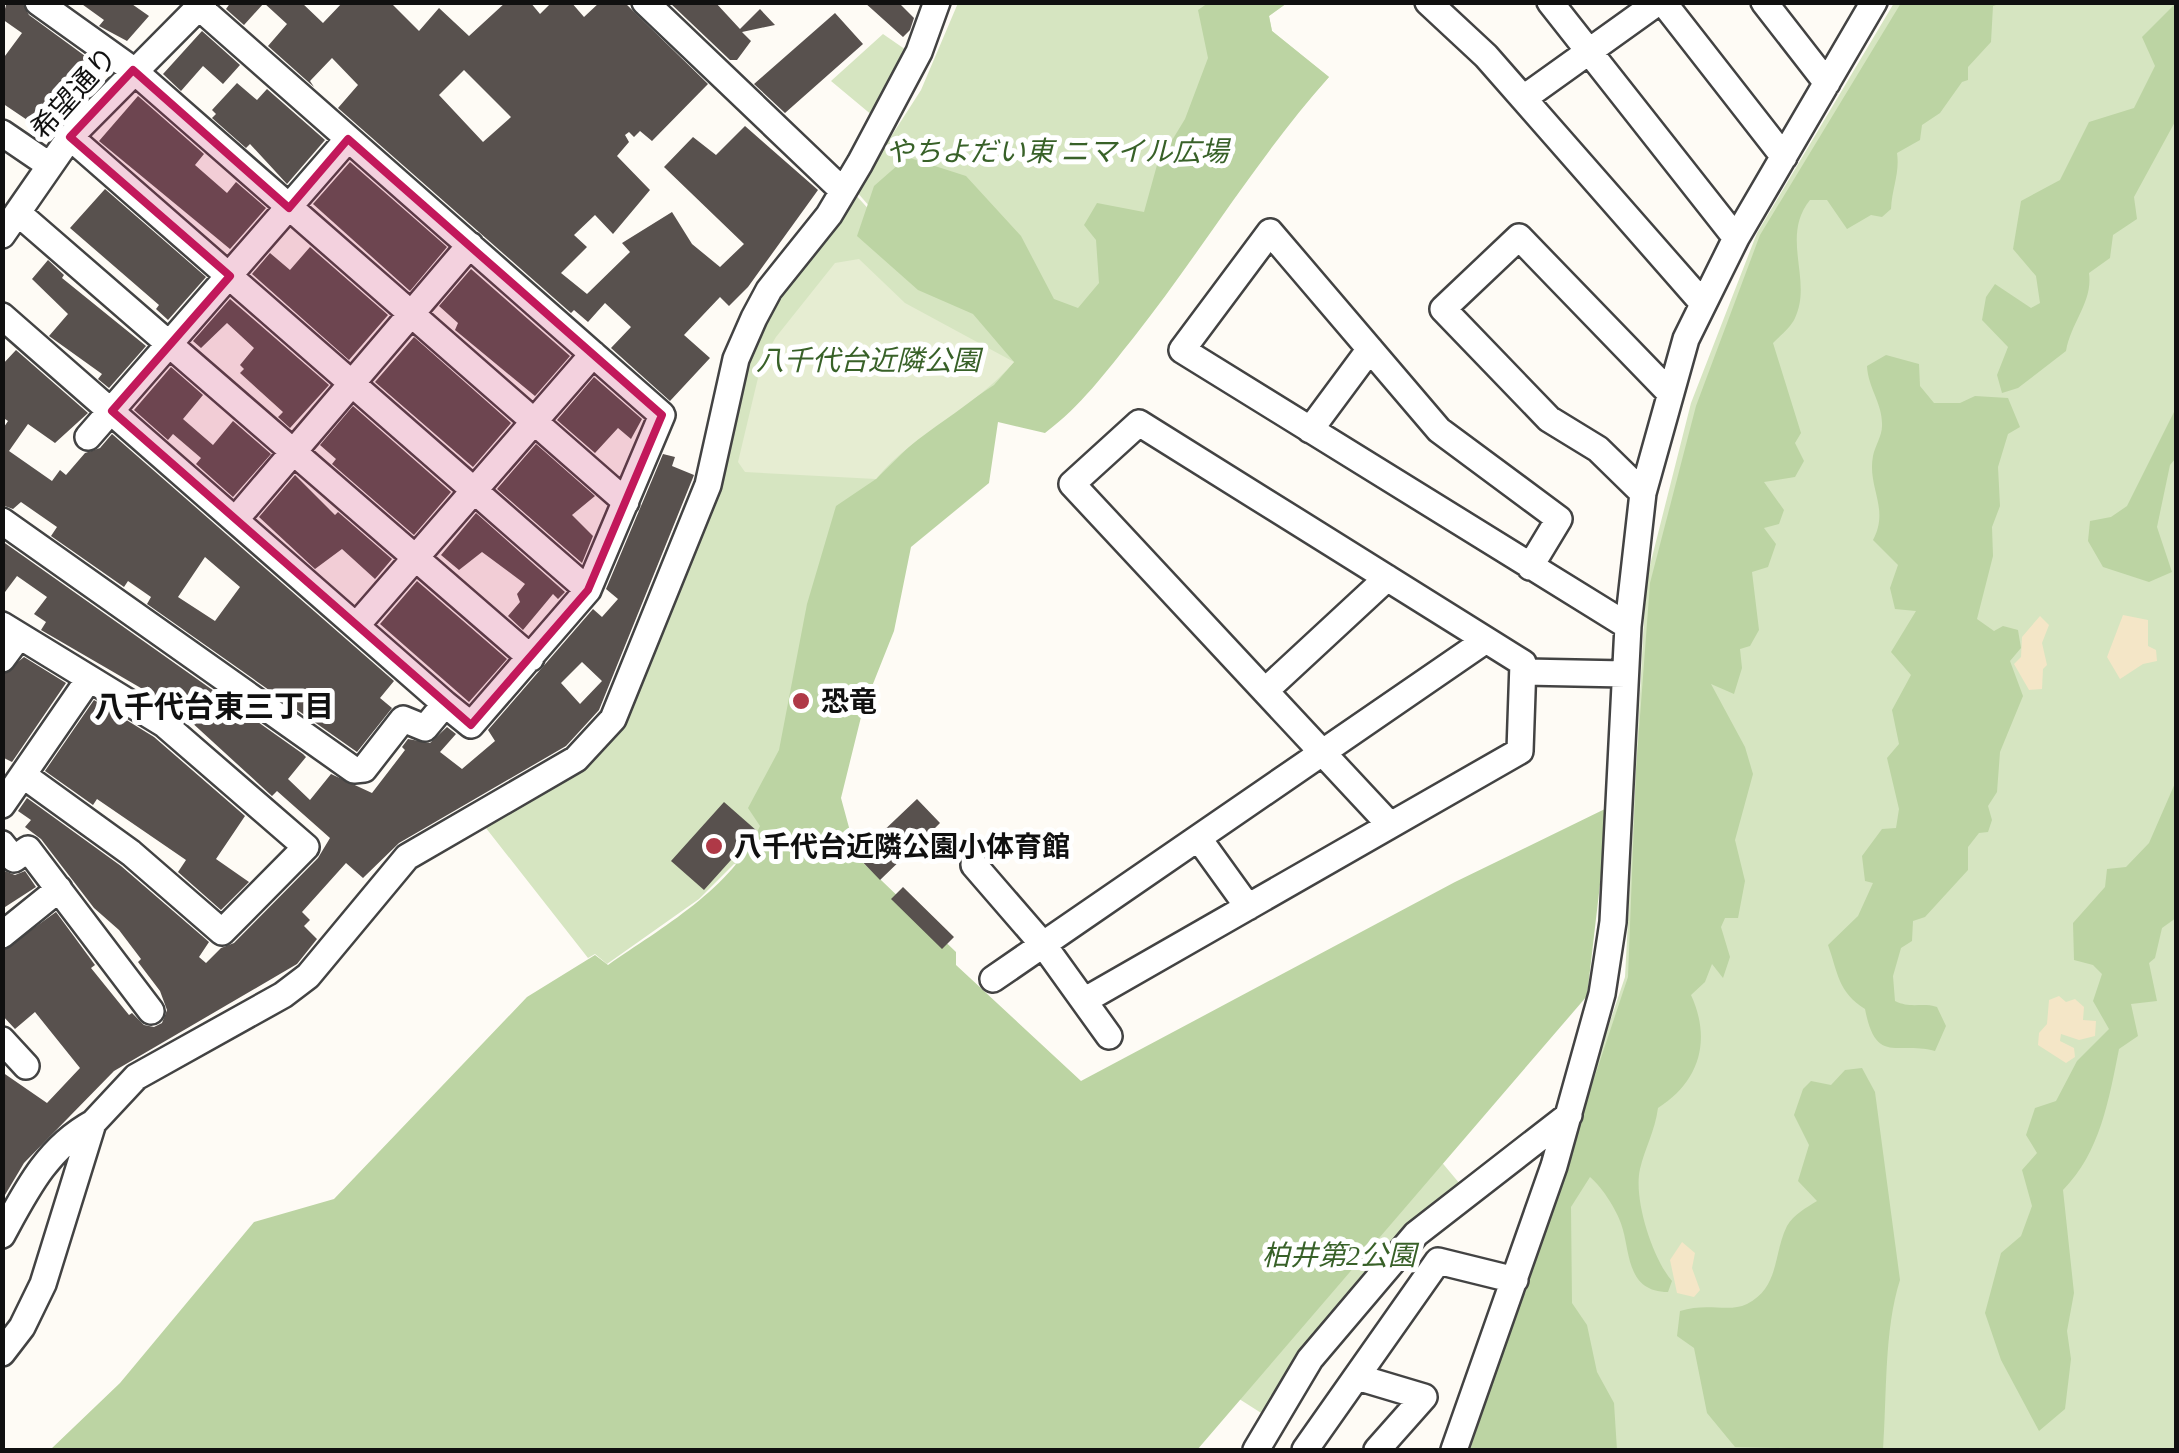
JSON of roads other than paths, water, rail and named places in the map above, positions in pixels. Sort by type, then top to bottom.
[{"type":"street","points":[[38,2],[133,70],[626,502]]},
{"type":"street","points":[[645,2],[843,191]]},
{"type":"street","points":[[2,1235],[41,1167],[68,1137],[93,1124],[136,1077],[283,995],[308,976],[407,857],[576,759],[600,736],[628,692],[708,485],[736,360],[754,318],[843,191],[919,52],[937,2]]},
{"type":"street","points":[[1428,2],[1524,98],[1702,301]]},
{"type":"street","points":[[1550,2],[1736,238]]},
{"type":"street","points":[[1524,98],[1660,2],[1784,157]]},
{"type":"street","points":[[1764,2],[1827,83]]},
{"type":"street","points":[[1454,1450],[1569,1115],[1602,994],[1614,922],[1628,626],[1643,493],[1670,394],[1702,301],[1874,2]]},
{"type":"street","points":[[2,316],[471,725],[588,590],[662,415],[348,139],[202,4]]},
{"type":"street","name":"希望通り","points":[[2,235],[70,137],[202,4]]},
{"type":"street","points":[[2,132],[49,166]]},
{"type":"street","points":[[70,137],[588,590]]},
{"type":"street","points":[[88,437],[172,346],[348,139]]},
{"type":"street","points":[[18,212],[531,658]]},
{"type":"street","points":[[1530,567],[1559,518],[1439,430],[1270,232],[1182,350],[1530,567],[1628,626]]},
{"type":"street","points":[[1643,493],[1598,449],[1549,419],[1443,309],[1519,237],[1670,394]]},
{"type":"street","points":[[236,520],[470,245]]},
{"type":"street","points":[[1310,430],[1370,349]]},
{"type":"street","points":[[356,626],[593,354]]},
{"type":"street","points":[[1086,1000],[1520,751],[1525,672],[1522,663],[1138,423],[1072,484],[1390,825]]},
{"type":"street","points":[[2,521],[354,770],[364,770],[402,719],[425,728],[445,704]]},
{"type":"street","points":[[1265,691],[1386,578]]},
{"type":"street","points":[[2,659],[10,630],[164,724],[306,848],[222,932],[131,853],[23,775]]},
{"type":"street","points":[[993,979],[1486,640]]},
{"type":"street","points":[[1525,672],[1625,674]]},
{"type":"street","points":[[2,805],[90,680]]},
{"type":"street","points":[[1200,839],[1248,907]]},
{"type":"street","points":[[2,844],[14,859],[28,849],[151,1010]]},
{"type":"street","points":[[974,865],[1045,946],[1109,1036]]},
{"type":"street","points":[[2,935],[59,889]]},
{"type":"street","points":[[2,1040],[26,1066]]},
{"type":"street","points":[[1256,1450],[1310,1359],[1416,1234],[1569,1115]]},
{"type":"street","points":[[2,1354],[22,1328],[44,1284],[93,1124]]},
{"type":"street","points":[[1306,1450],[1438,1261],[1514,1280]]},
{"type":"street","points":[[1356,1377],[1471,1406]]},
{"type":"street","points":[[1377,1450],[1424,1396]]},
{"type":"place","name":"恐竜","points":[[801,701]]},
{"type":"place","name":"八千代台近隣公園小体育館","points":[[714,846]]},
{"type":"district","name":"八千代台東三丁目","points":[[214,706]]},
{"type":"park label","name":"やちよだい東 ニマイル広場","points":[[1057,151]]},
{"type":"park label","name":"八千代台近隣公園","points":[[868,360]]},
{"type":"park label","name":"柏井第2公園","points":[[1339,1255]]}]
